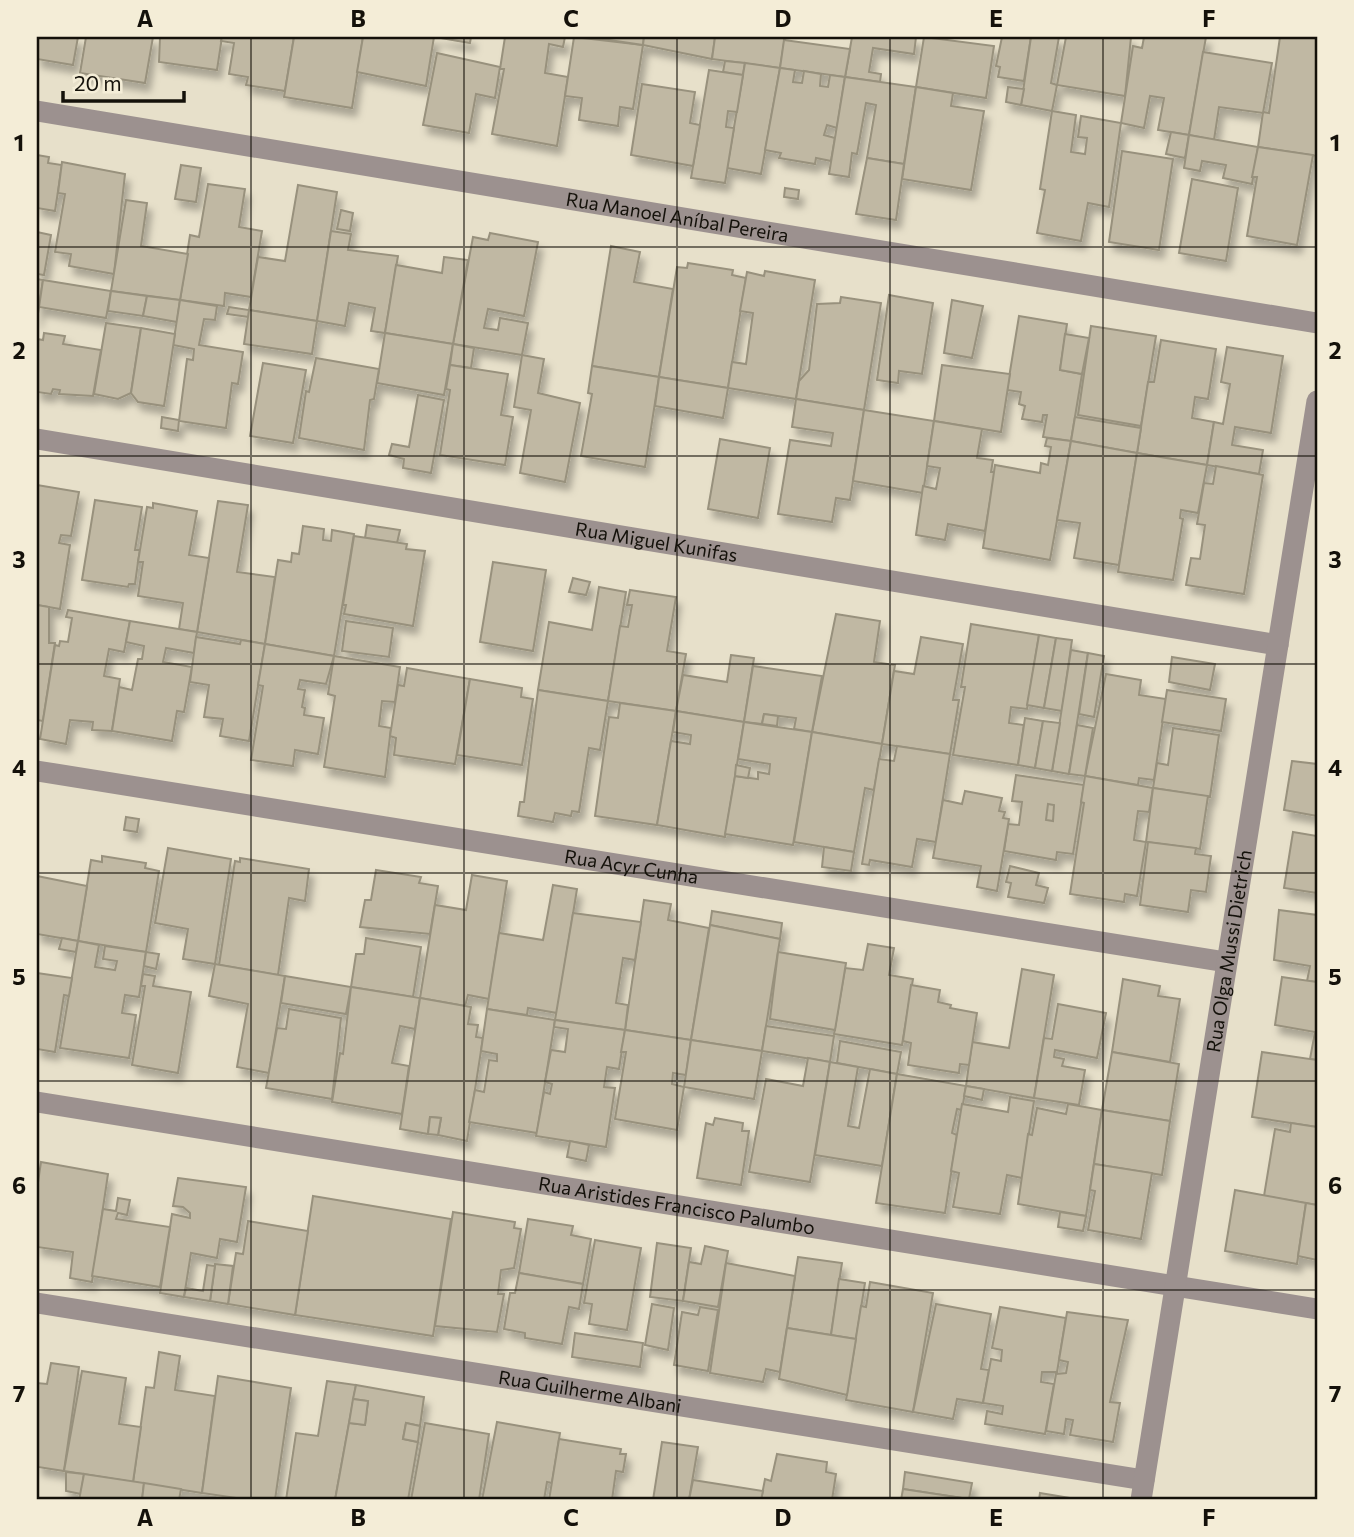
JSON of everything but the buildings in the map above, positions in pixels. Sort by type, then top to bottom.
[{"type":"street","name":"Rua Manoel Aníbal Pereira","points":[[37,111],[1317,323]]},
{"type":"street","name":"Rua Olga Mussi Dietrich","points":[[1142,1490],[1317,401]]},
{"type":"street","name":"Rua Miguel Kunifas","points":[[37,439],[1278,645]]},
{"type":"street","name":"Rua Acyr Cunha","points":[[37,771],[1226,962]]},
{"type":"street","name":"Rua Aristides Francisco Palumbo","points":[[37,1102],[1317,1309]]},
{"type":"street","name":"Rua Guilherme Albani","points":[[37,1303],[1142,1490]]}]
